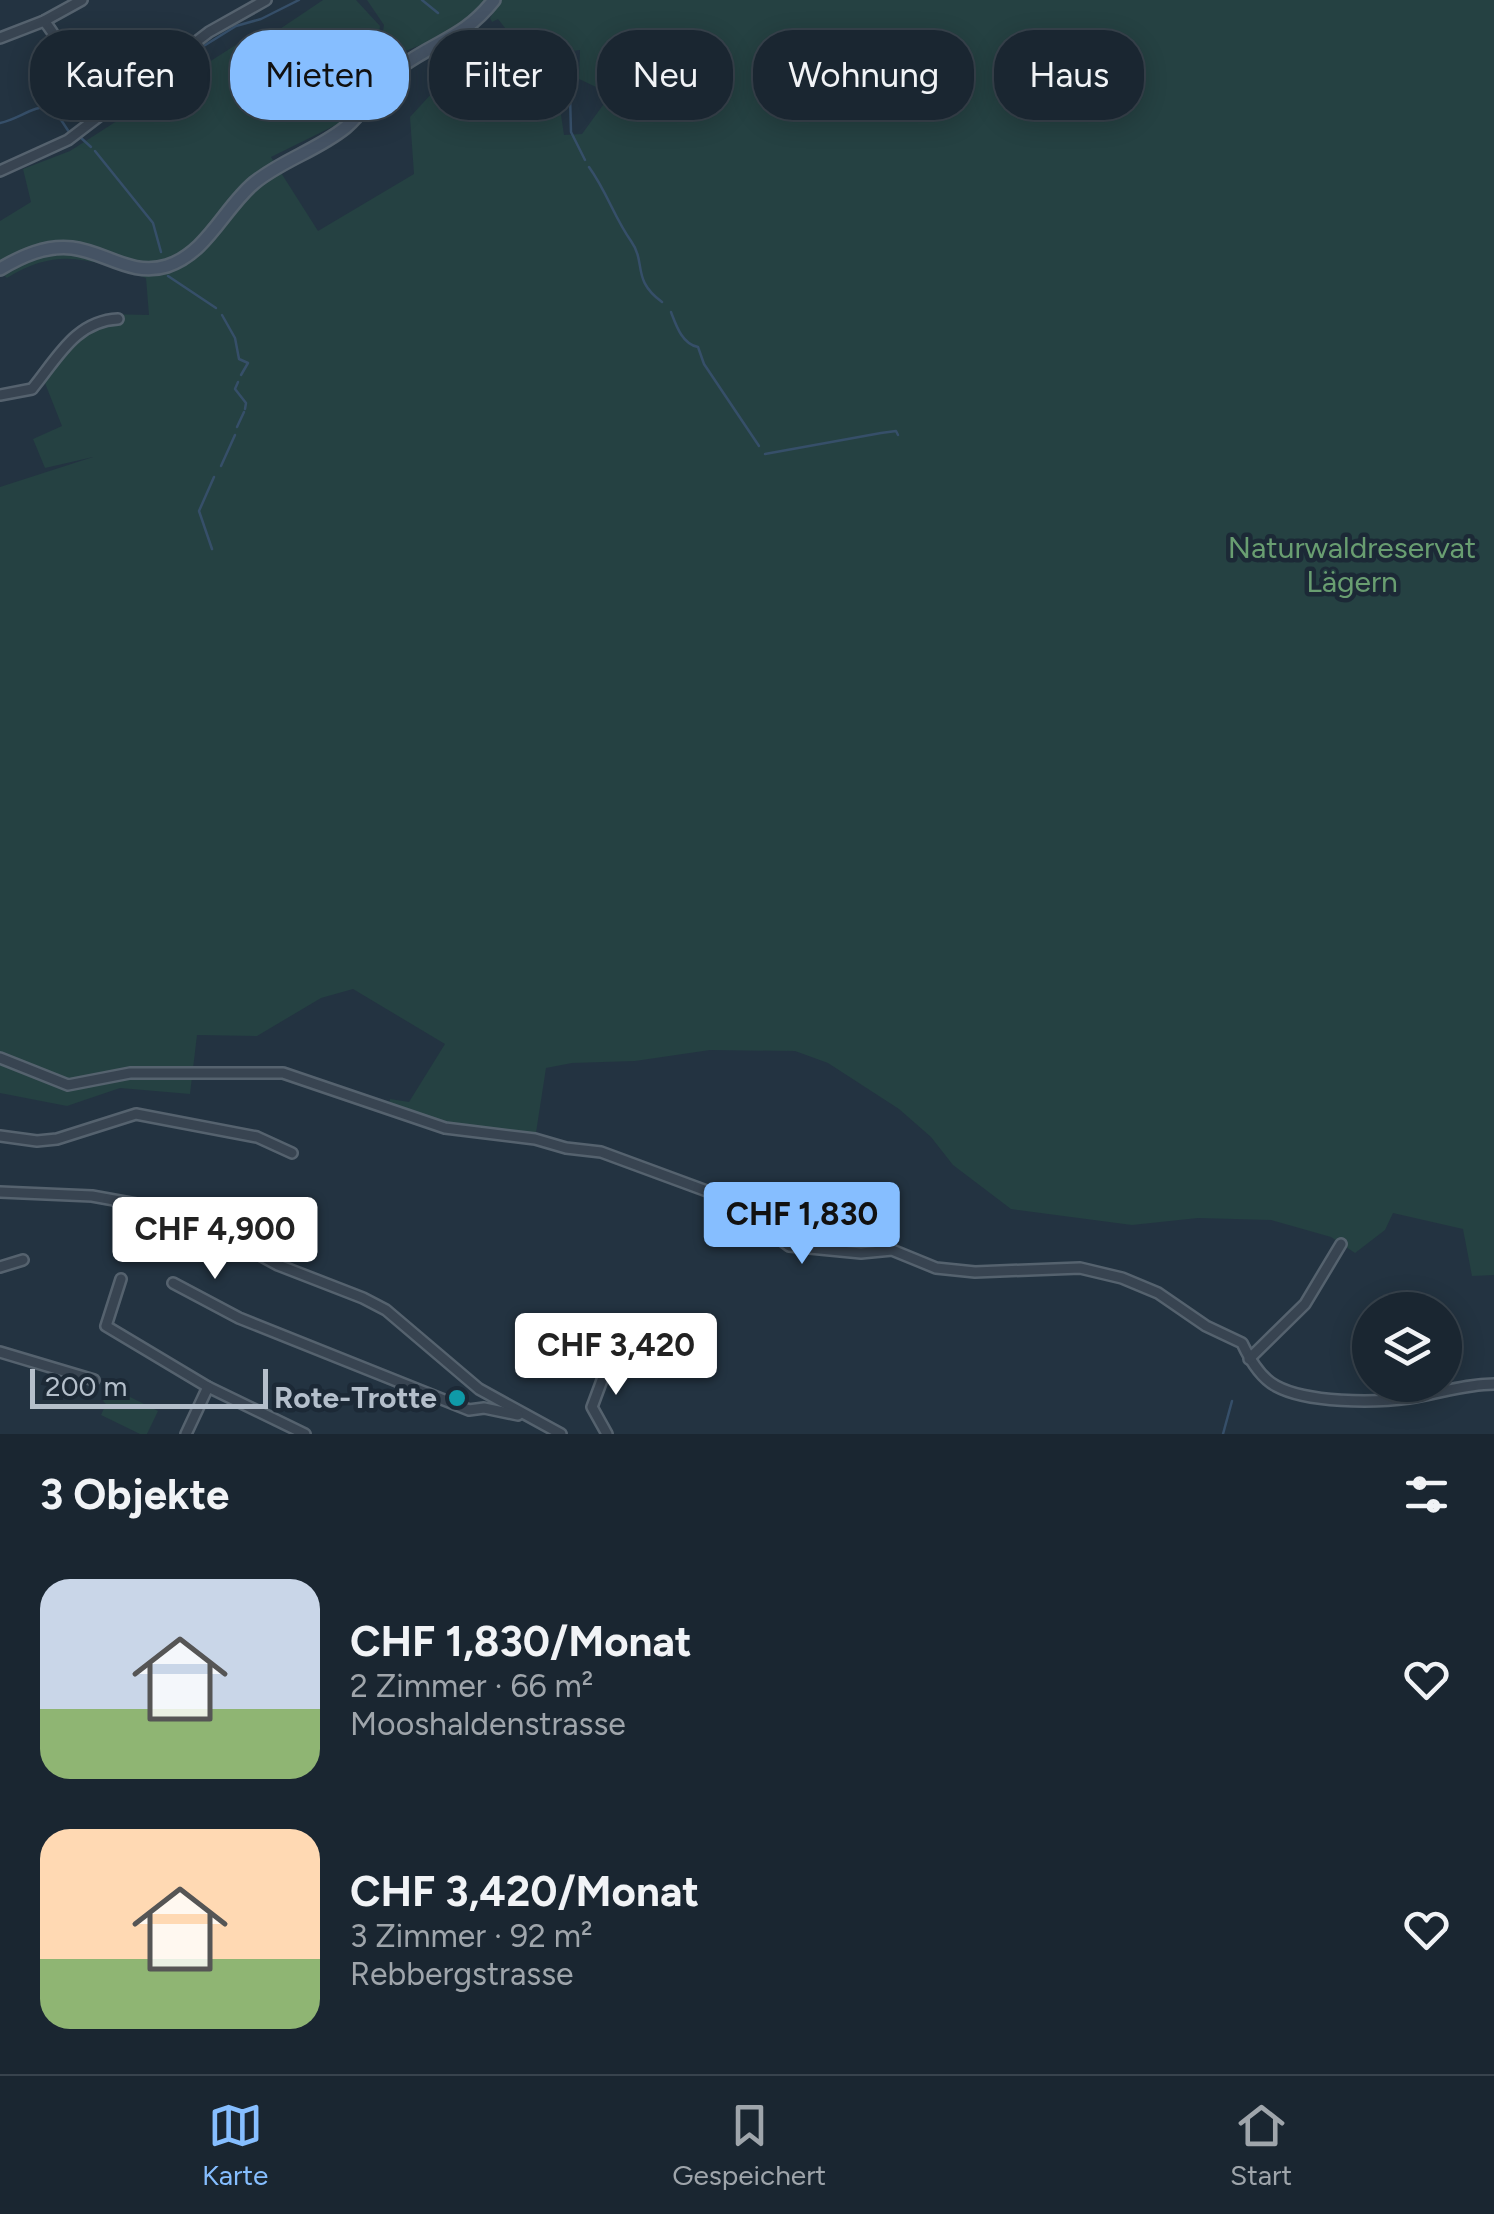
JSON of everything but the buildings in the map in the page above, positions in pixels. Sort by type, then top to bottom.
[{"type":"main road","points":[[0,269],[29,254],[58,248],[86,251],[138,269],[159,268],[179,261],[203,242],[252,185],[345,128],[396,71],[461,34],[494,0]]},
{"type":"street","points":[[0,38],[44,21],[82,0]]},
{"type":"street","points":[[210,31],[266,0]]},
{"type":"street","points":[[44,21],[50,30]]},
{"type":"street","points":[[0,171],[68,140],[93,120]]},
{"type":"street","points":[[0,395],[32,389],[80,332],[98,321],[118,319]]},
{"type":"street","points":[[0,1058],[68,1085],[130,1073],[283,1073],[445,1128],[534,1139],[616,1158],[724,1196],[789,1246],[861,1254],[892,1250],[936,1268],[975,1272],[1080,1268],[1122,1278],[1158,1292],[1206,1326],[1242,1343],[1249,1359],[1274,1385],[1302,1395],[1406,1399],[1453,1387],[1494,1384]]},
{"type":"street","points":[[0,1136],[37,1141],[57,1139],[136,1114],[257,1137],[292,1153]]},
{"type":"street","points":[[2,1194],[92,1196],[164,1209],[195,1220],[278,1264],[386,1310],[479,1389],[561,1434]]},
{"type":"street","points":[[1249,1359],[1306,1304],[1341,1244]]},
{"type":"street","points":[[0,1267],[24,1260]]},
{"type":"street","points":[[121,1280],[106,1326],[208,1387],[306,1434]]},
{"type":"street","points":[[173,1283],[239,1318],[469,1410],[484,1408],[518,1416],[520,1412]]},
{"type":"street","points":[[0,1352],[94,1380]]},
{"type":"street","points":[[607,1434],[592,1407],[608,1364]]},
{"type":"street","points":[[186,1434],[208,1387]]},
{"type":"green space","points":[[323,0],[356,0],[380,26],[379,30],[278,30]]},
{"type":"green space","points":[[367,0],[485,0],[455,30],[429,30],[429,42],[409,50],[409,30],[383,30],[384,25]]},
{"type":"green space","name":"Naturwaldreservat Lägern","points":[[501,0],[1494,0],[1494,1275],[1472,1276],[1463,1229],[1393,1213],[1385,1230],[1355,1253],[1331,1237],[1271,1220],[1198,1218],[1132,1225],[1011,1209],[953,1165],[931,1137],[899,1109],[828,1063],[795,1051],[710,1050],[546,1068],[535,1139],[474,1133],[389,1106],[390,1099],[409,1102],[445,1044],[353,989],[321,998],[257,1036],[197,1035],[190,1094],[120,1088],[67,1106],[0,1093],[0,487],[93,457],[45,468],[33,439],[62,426],[41,373],[76,328],[104,314],[149,315],[146,278],[92,262],[43,262],[7,278],[0,272],[0,221],[31,202],[23,169],[70,151],[118,120],[210,120],[210,61],[230,49],[230,120],[344,120],[271,157],[318,231],[414,174],[410,117],[429,96],[429,120],[562,120],[564,135],[582,134],[597,113],[597,120],[733,120],[733,30],[597,30],[597,87],[579,79],[577,30],[507,30],[498,19],[492,22],[490,18]]},
{"type":"green space","points":[[110,1387],[158,1411],[147,1434],[101,1415]]},
{"type":"waterway","points":[[210,42],[236,26],[261,19],[299,0]]},
{"type":"waterway","points":[[422,0],[438,13]]},
{"type":"waterway","points":[[0,123],[52,106],[69,132]]},
{"type":"waterway","points":[[91,147],[80,137],[102,120]]},
{"type":"waterway","points":[[571,120],[571,132],[585,160]]},
{"type":"waterway","points":[[95,151],[153,223],[161,252]]},
{"type":"waterway","points":[[589,167],[636,249],[646,286],[662,302]]},
{"type":"waterway","points":[[168,276],[216,308]]},
{"type":"waterway","points":[[671,312],[680,333],[698,347],[704,364],[759,446]]},
{"type":"waterway","points":[[222,315],[235,338],[239,359],[248,363],[241,375]]},
{"type":"waterway","points":[[238,382],[235,389],[246,403],[245,409]]},
{"type":"waterway","points":[[237,427],[244,412]]},
{"type":"waterway","points":[[765,454],[881,433],[896,431],[898,435]]},
{"type":"waterway","points":[[221,466],[235,435]]},
{"type":"waterway","points":[[212,549],[199,511],[214,477]]},
{"type":"waterway","points":[[1223,1434],[1232,1401]]},
{"type":"place","name":"Rote-Trotte","points":[[457,1398]]}]
